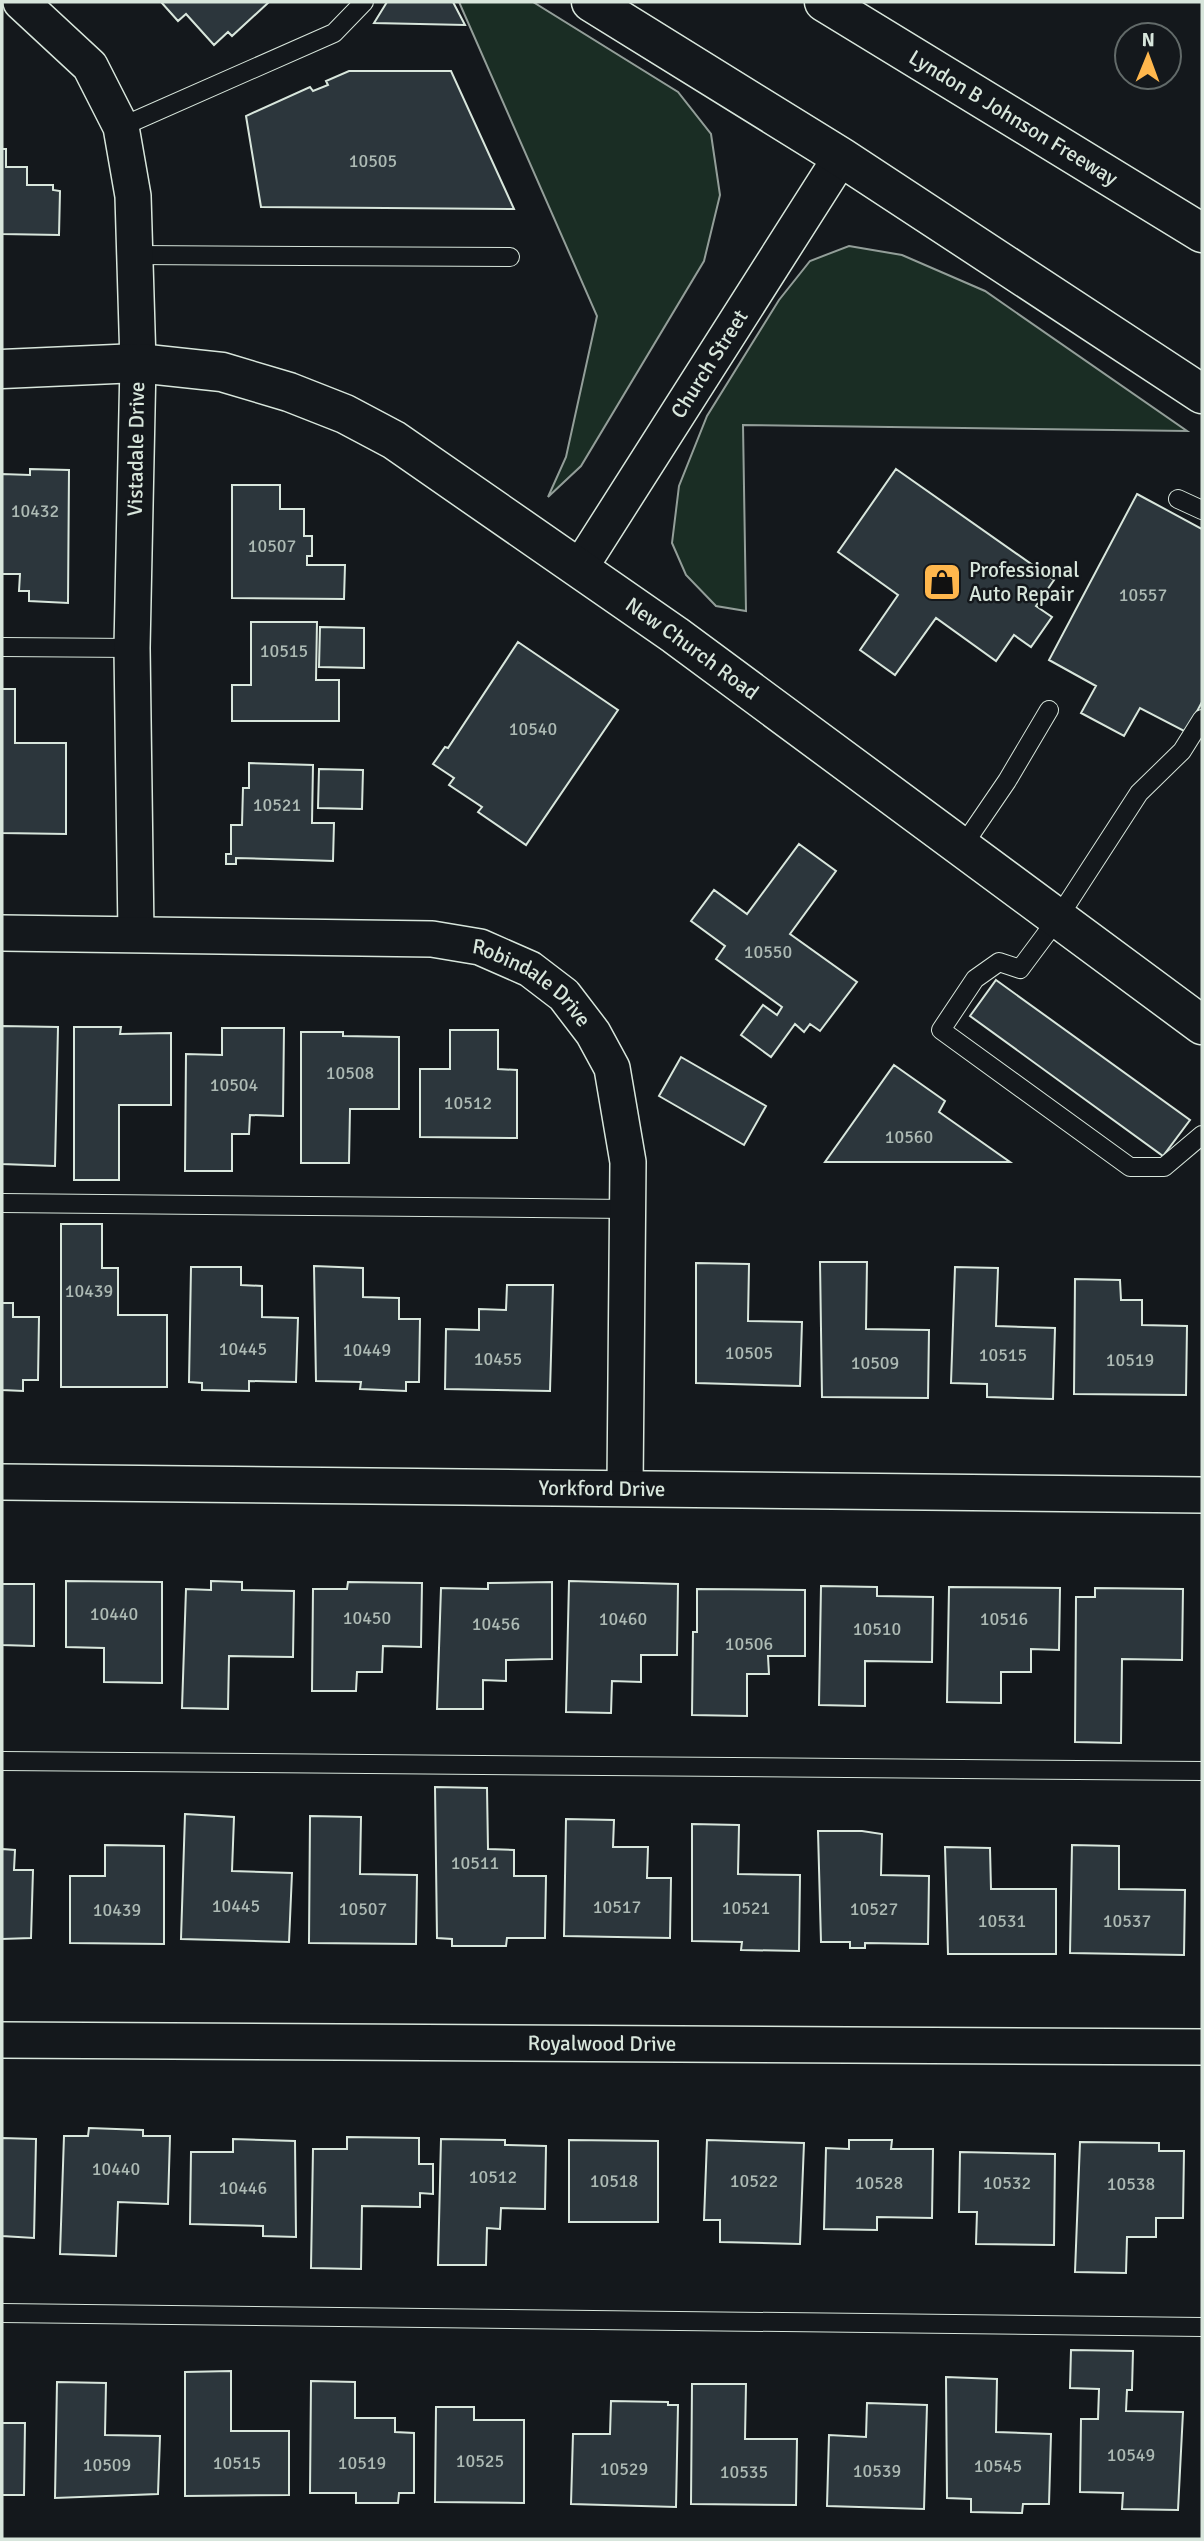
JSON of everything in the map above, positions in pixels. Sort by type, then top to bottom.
[{"type":"main road","points":[[591,2],[841,157],[1202,394]]},
{"type":"main road","name":"Lyndon B Johnson Freeway","points":[[824,2],[1202,233]]},
{"type":"main road","name":"New Church Road","points":[[2,369],[138,363],[222,372],[289,392],[345,414],[394,440],[675,635],[1202,1026]]},
{"type":"street","name":"Vistadale Drive","points":[[22,2],[90,66],[121,127],[133,197],[138,363],[132,648],[136,934]]},
{"type":"street","name":"Church Street","points":[[579,569],[841,157]]},
{"type":"street","name":"Robindale Drive","points":[[2,933],[432,939],[480,947],[530,969],[564,995],[593,1033],[612,1068],[628,1162],[625,1487]]},
{"type":"street","name":"Yorkford Drive","points":[[2,1482],[1202,1495]]},
{"type":"street","name":"Royalwood Drive","points":[[2,2040],[1202,2047]]},
{"type":"lane","points":[[121,127],[334,33],[363,2]]},
{"type":"lane","points":[[135,255],[510,257]]},
{"type":"lane","points":[[1178,499],[1202,510]]},
{"type":"lane","points":[[2,647],[132,648]]},
{"type":"lane","points":[[962,847],[1007,781],[1049,710]]},
{"type":"lane","points":[[1202,719],[1182,751],[1139,793],[1058,918],[1020,969],[999,962],[975,979],[941,1030],[1130,1167],[1164,1167],[1202,1135]]},
{"type":"lane","points":[[2,1203],[628,1209]]},
{"type":"lane","points":[[2,1761],[1202,1771]]},
{"type":"lane","points":[[2,2313],[1202,2327]]},
{"type":"green space","points":[[459,2],[533,2],[678,92],[711,134],[720,195],[704,261],[581,466],[548,497],[566,457],[597,316]]},
{"type":"green space","points":[[849,246],[902,255],[985,291],[1187,431],[743,425],[746,611],[716,606],[686,575],[672,543],[679,486],[707,416],[779,300],[810,261]]},
{"type":"building","points":[[161,2],[269,2],[232,36],[228,32],[214,45],[186,14],[178,21]]},
{"type":"building","points":[[387,2],[453,2],[465,25],[374,23]]},
{"type":"building","points":[[349,71],[451,71],[514,209],[261,207],[246,116],[310,87],[313,91],[328,85],[326,81]]},
{"type":"building","points":[[2,149],[6,149],[6,167],[27,167],[27,185],[53,185],[53,190],[60,191],[59,235],[2,234]]},
{"type":"building","points":[[30,469],[69,470],[68,603],[29,601],[29,591],[19,591],[20,574],[2,574],[2,474],[30,475]]},
{"type":"building","points":[[896,469],[1054,580],[1036,606],[1052,617],[1031,647],[1014,635],[996,661],[936,618],[895,675],[860,650],[898,595],[838,552]]},
{"type":"building","points":[[232,485],[280,485],[280,509],[304,509],[304,536],[312,536],[312,556],[307,556],[307,565],[345,565],[344,599],[232,598]]},
{"type":"building","points":[[1137,494],[1202,529],[1202,702],[1186,732],[1140,708],[1124,736],[1081,713],[1096,686],[1049,660]]},
{"type":"building","points":[[251,622],[317,622],[316,680],[339,680],[339,721],[232,721],[232,685],[251,685]]},
{"type":"building","points":[[320,627],[364,628],[364,668],[319,667]]},
{"type":"building","points":[[518,642],[618,710],[526,845],[478,812],[482,807],[449,785],[454,778],[433,764],[445,747],[448,748]]},
{"type":"building","points":[[2,689],[15,689],[15,743],[66,743],[66,834],[2,833]]},
{"type":"building","points":[[249,763],[313,765],[312,823],[334,823],[333,861],[236,858],[236,864],[226,864],[226,854],[231,854],[231,825],[242,825],[243,788],[249,788]]},
{"type":"building","points":[[319,769],[363,770],[362,809],[318,808]]},
{"type":"building","points":[[799,844],[836,871],[790,934],[857,982],[820,1031],[810,1024],[804,1032],[795,1024],[771,1057],[741,1035],[763,1005],[777,1015],[782,1007],[716,959],[725,946],[691,921],[714,890],[747,914]]},
{"type":"building","points":[[996,980],[1190,1120],[1163,1156],[970,1016]]},
{"type":"building","points":[[2,1026],[58,1027],[55,1166],[2,1164]]},
{"type":"building","points":[[74,1027],[121,1027],[120,1034],[171,1033],[171,1105],[119,1105],[119,1180],[74,1180]]},
{"type":"building","points":[[222,1028],[284,1028],[283,1116],[250,1115],[249,1134],[232,1134],[232,1171],[185,1171],[186,1054],[222,1055]]},
{"type":"building","points":[[450,1030],[498,1030],[498,1069],[517,1070],[517,1138],[420,1137],[420,1069],[450,1069]]},
{"type":"building","points":[[301,1032],[343,1032],[343,1036],[399,1037],[399,1109],[350,1109],[349,1163],[301,1163]]},
{"type":"building","points":[[681,1057],[766,1106],[744,1145],[659,1096]]},
{"type":"building","points":[[894,1065],[945,1101],[939,1112],[1010,1162],[825,1162]]},
{"type":"building","points":[[61,1224],[102,1224],[102,1268],[118,1268],[118,1315],[167,1315],[167,1387],[61,1387]]},
{"type":"building","points":[[820,1262],[867,1262],[866,1329],[929,1330],[928,1398],[822,1397]]},
{"type":"building","points":[[696,1263],[749,1264],[748,1321],[802,1322],[800,1386],[696,1383]]},
{"type":"building","points":[[314,1266],[363,1268],[363,1297],[399,1298],[399,1319],[420,1319],[419,1382],[406,1382],[406,1391],[360,1389],[361,1382],[316,1381]]},
{"type":"building","points":[[191,1267],[241,1267],[241,1285],[262,1286],[262,1317],[298,1318],[296,1382],[249,1381],[249,1391],[202,1390],[202,1383],[189,1382]]},
{"type":"building","points":[[955,1267],[998,1268],[996,1326],[1055,1328],[1053,1399],[987,1397],[987,1384],[951,1383]]},
{"type":"building","points":[[1075,1279],[1120,1280],[1121,1300],[1142,1300],[1142,1325],[1187,1326],[1186,1395],[1074,1394]]},
{"type":"building","points":[[507,1285],[553,1285],[550,1391],[445,1389],[446,1329],[479,1330],[479,1309],[506,1310]]},
{"type":"building","points":[[2,1303],[13,1303],[13,1317],[39,1317],[38,1380],[23,1380],[23,1391],[2,1390]]},
{"type":"building","points":[[66,1581],[162,1582],[162,1683],[104,1682],[104,1648],[66,1647]]},
{"type":"building","points":[[211,1581],[242,1582],[242,1590],[294,1591],[293,1657],[229,1656],[228,1709],[182,1708],[186,1589],[211,1590]]},
{"type":"building","points":[[569,1581],[678,1584],[677,1655],[641,1655],[641,1682],[612,1681],[611,1713],[566,1712]]},
{"type":"building","points":[[348,1582],[422,1583],[421,1647],[383,1646],[382,1672],[357,1672],[356,1691],[312,1691],[313,1589],[347,1589]]},
{"type":"building","points":[[552,1582],[552,1659],[506,1660],[506,1681],[483,1680],[483,1709],[437,1709],[441,1588],[488,1589],[488,1583]]},
{"type":"building","points":[[2,1584],[34,1584],[34,1646],[2,1645]]},
{"type":"building","points":[[821,1586],[877,1587],[877,1596],[933,1597],[932,1662],[865,1661],[865,1706],[819,1705]]},
{"type":"building","points":[[949,1587],[1060,1588],[1059,1650],[1031,1649],[1031,1672],[1001,1672],[1001,1703],[947,1702]]},
{"type":"building","points":[[1095,1588],[1183,1589],[1182,1660],[1122,1659],[1121,1743],[1075,1742],[1076,1597],[1095,1597]]},
{"type":"building","points":[[697,1589],[805,1590],[805,1656],[768,1656],[769,1674],[747,1674],[747,1716],[692,1715],[693,1632],[697,1632]]},
{"type":"building","points":[[435,1787],[487,1788],[488,1849],[514,1850],[514,1876],[546,1876],[545,1938],[507,1938],[506,1946],[452,1946],[452,1939],[437,1938]]},
{"type":"building","points":[[185,1814],[234,1817],[232,1871],[292,1873],[289,1942],[181,1939]]},
{"type":"building","points":[[310,1816],[361,1817],[360,1874],[417,1875],[416,1944],[309,1943]]},
{"type":"building","points":[[566,1819],[614,1820],[613,1847],[648,1847],[647,1878],[671,1878],[670,1938],[564,1936]]},
{"type":"building","points":[[692,1824],[739,1825],[738,1874],[800,1875],[799,1951],[741,1950],[742,1942],[692,1941]]},
{"type":"building","points":[[818,1831],[882,1834],[881,1875],[929,1876],[928,1944],[865,1943],[865,1948],[850,1948],[850,1942],[821,1942]]},
{"type":"building","points":[[105,1845],[164,1846],[164,1944],[70,1943],[70,1876],[105,1876]]},
{"type":"building","points":[[1072,1845],[1119,1846],[1119,1889],[1185,1890],[1184,1955],[1070,1953]]},
{"type":"building","points":[[945,1847],[990,1848],[991,1889],[1056,1889],[1056,1954],[948,1954]]},
{"type":"building","points":[[2,1849],[15,1850],[14,1870],[33,1870],[31,1938],[2,1939]]},
{"type":"building","points":[[89,2128],[143,2130],[143,2136],[170,2136],[168,2204],[118,2202],[116,2256],[60,2254],[64,2136],[88,2136]]},
{"type":"building","points":[[347,2137],[419,2138],[419,2164],[433,2164],[433,2194],[420,2193],[420,2207],[362,2206],[361,2269],[311,2268],[313,2149],[347,2149]]},
{"type":"building","points":[[2,2138],[36,2139],[34,2238],[2,2236]]},
{"type":"building","points":[[233,2139],[295,2141],[296,2237],[263,2236],[263,2226],[190,2224],[191,2152],[233,2152]]},
{"type":"building","points":[[441,2139],[505,2140],[505,2145],[546,2146],[545,2209],[501,2208],[500,2229],[487,2228],[486,2265],[438,2265]]},
{"type":"building","points":[[569,2140],[658,2141],[658,2222],[569,2222]]},
{"type":"building","points":[[707,2140],[804,2143],[800,2244],[720,2242],[720,2220],[704,2220]]},
{"type":"building","points":[[849,2140],[892,2140],[891,2149],[933,2149],[932,2218],[877,2217],[877,2230],[824,2229],[826,2148],[849,2149]]},
{"type":"building","points":[[1080,2142],[1159,2143],[1159,2151],[1184,2151],[1183,2218],[1156,2218],[1156,2237],[1127,2237],[1126,2273],[1075,2272]]},
{"type":"building","points":[[960,2152],[1055,2154],[1054,2245],[976,2244],[977,2212],[959,2212]]},
{"type":"building","points":[[1071,2350],[1133,2351],[1132,2390],[1127,2390],[1126,2411],[1183,2412],[1178,2510],[1122,2509],[1123,2493],[1080,2492],[1081,2419],[1098,2419],[1099,2389],[1070,2388]]},
{"type":"building","points":[[231,2371],[231,2431],[289,2431],[289,2495],[185,2496],[185,2372]]},
{"type":"building","points":[[946,2377],[997,2379],[996,2432],[1051,2434],[1049,2504],[1023,2504],[1022,2513],[971,2512],[971,2499],[947,2498]]},
{"type":"building","points":[[311,2381],[355,2382],[355,2418],[395,2418],[395,2432],[414,2433],[414,2493],[399,2493],[398,2503],[356,2503],[356,2493],[310,2493]]},
{"type":"building","points":[[57,2382],[106,2383],[105,2435],[160,2436],[158,2494],[55,2498]]},
{"type":"building","points":[[692,2384],[746,2384],[745,2439],[797,2439],[796,2505],[691,2504]]},
{"type":"building","points":[[611,2401],[668,2402],[668,2405],[678,2405],[676,2507],[571,2504],[573,2434],[610,2434]]},
{"type":"building","points":[[867,2403],[927,2405],[924,2509],[827,2506],[829,2435],[866,2437]]},
{"type":"building","points":[[436,2407],[474,2407],[474,2420],[524,2420],[524,2503],[435,2502]]},
{"type":"building","points":[[2,2423],[25,2423],[24,2495],[2,2495]]},
{"type":"place","name":"Professional Auto Repair","points":[[942,582]]}]
